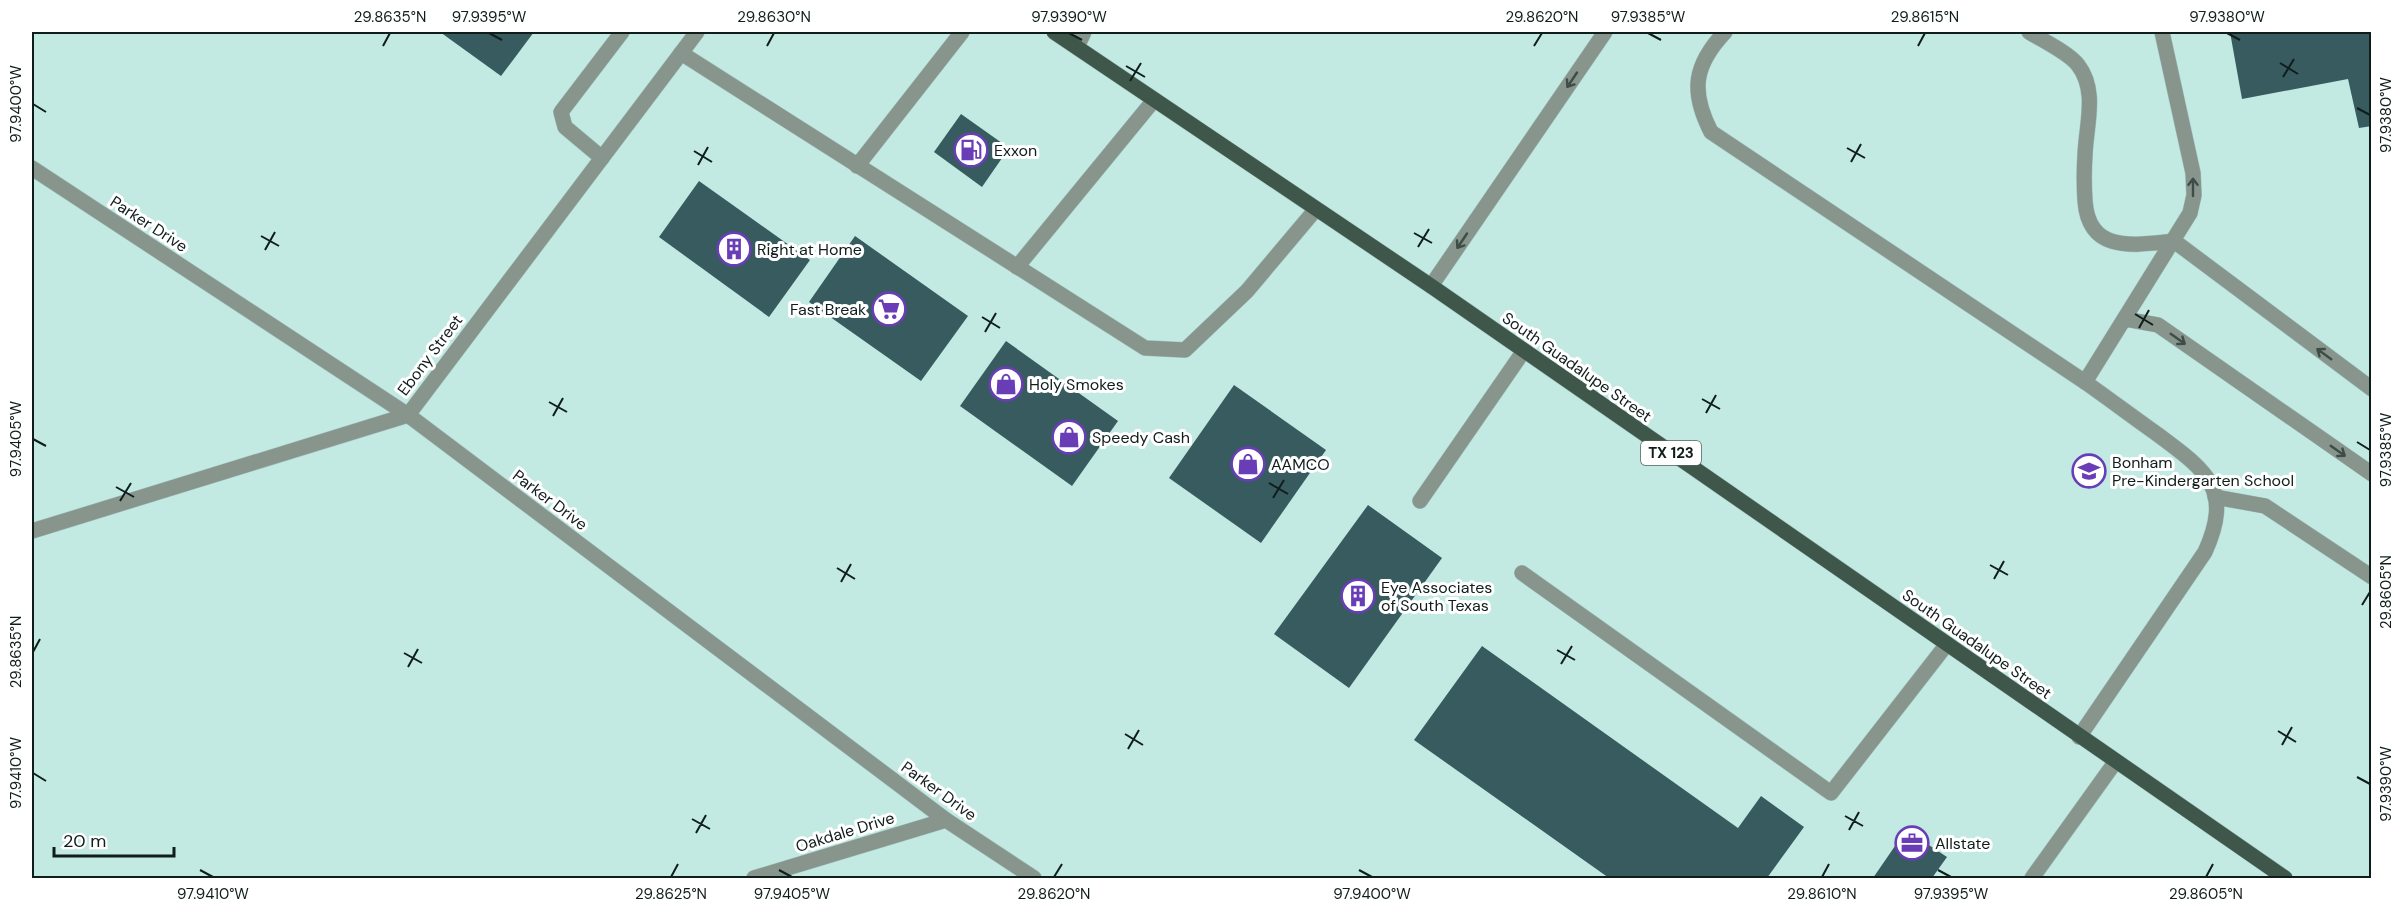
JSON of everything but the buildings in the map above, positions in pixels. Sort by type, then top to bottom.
[{"type":"main road","name":"South Guadalupe Street","points":[[1054,32],[1431,286],[2283,878]]},
{"type":"street","points":[[602,158],[566,127],[561,112],[622,32]]},
{"type":"street","name":"Ebony Street","points":[[32,531],[408,415],[697,32]]},
{"type":"street","points":[[857,166],[962,32]]},
{"type":"street","points":[[1077,47],[1084,32]]},
{"type":"street","points":[[1431,286],[1605,32]]},
{"type":"street","points":[[1725,32],[1709,48],[1697,76],[1700,110],[1711,132],[2085,382],[2200,466],[2211,483],[2215,497],[2214,532],[2205,552],[2079,737]]},
{"type":"street","points":[[2029,32],[2077,63],[2086,79],[2090,97],[2084,156],[2085,198],[2087,220],[2091,226],[2107,240],[2136,245],[2174,241],[2372,389]]},
{"type":"street","points":[[2085,382],[2174,241],[2190,213],[2194,195],[2193,172],[2162,32]]},
{"type":"street","points":[[681,53],[1144,348],[1185,350],[1247,291],[1316,209]]},
{"type":"street","points":[[1017,267],[1154,100]]},
{"type":"street","name":"Parker Drive","points":[[32,168],[408,415],[946,820],[1034,879]]},
{"type":"street","points":[[2125,319],[2158,325],[2372,474]]},
{"type":"street","points":[[1420,501],[1523,352]]},
{"type":"street","points":[[2215,497],[2265,506],[2372,578]]},
{"type":"street","points":[[1522,573],[1831,793],[1947,644]]},
{"type":"street","points":[[2032,879],[2116,761]]},
{"type":"street","name":"Oakdale Drive","points":[[754,879],[946,820]]},
{"type":"place","name":"Exxon","points":[[971,150]]},
{"type":"place","name":"Right at Home","points":[[734,249]]},
{"type":"place","name":"Fast Break","points":[[889,309]]},
{"type":"place","name":"Holy Smokes","points":[[1006,384]]},
{"type":"place","name":"Speedy Cash","points":[[1069,437]]},
{"type":"place","name":"AAMCO","points":[[1248,464]]},
{"type":"place","name":"Bonham Pre-Kindergarten School","points":[[2089,471]]},
{"type":"place","name":"Eye Associates of South Texas","points":[[1358,596]]},
{"type":"place","name":"Allstate","points":[[1912,843]]}]
